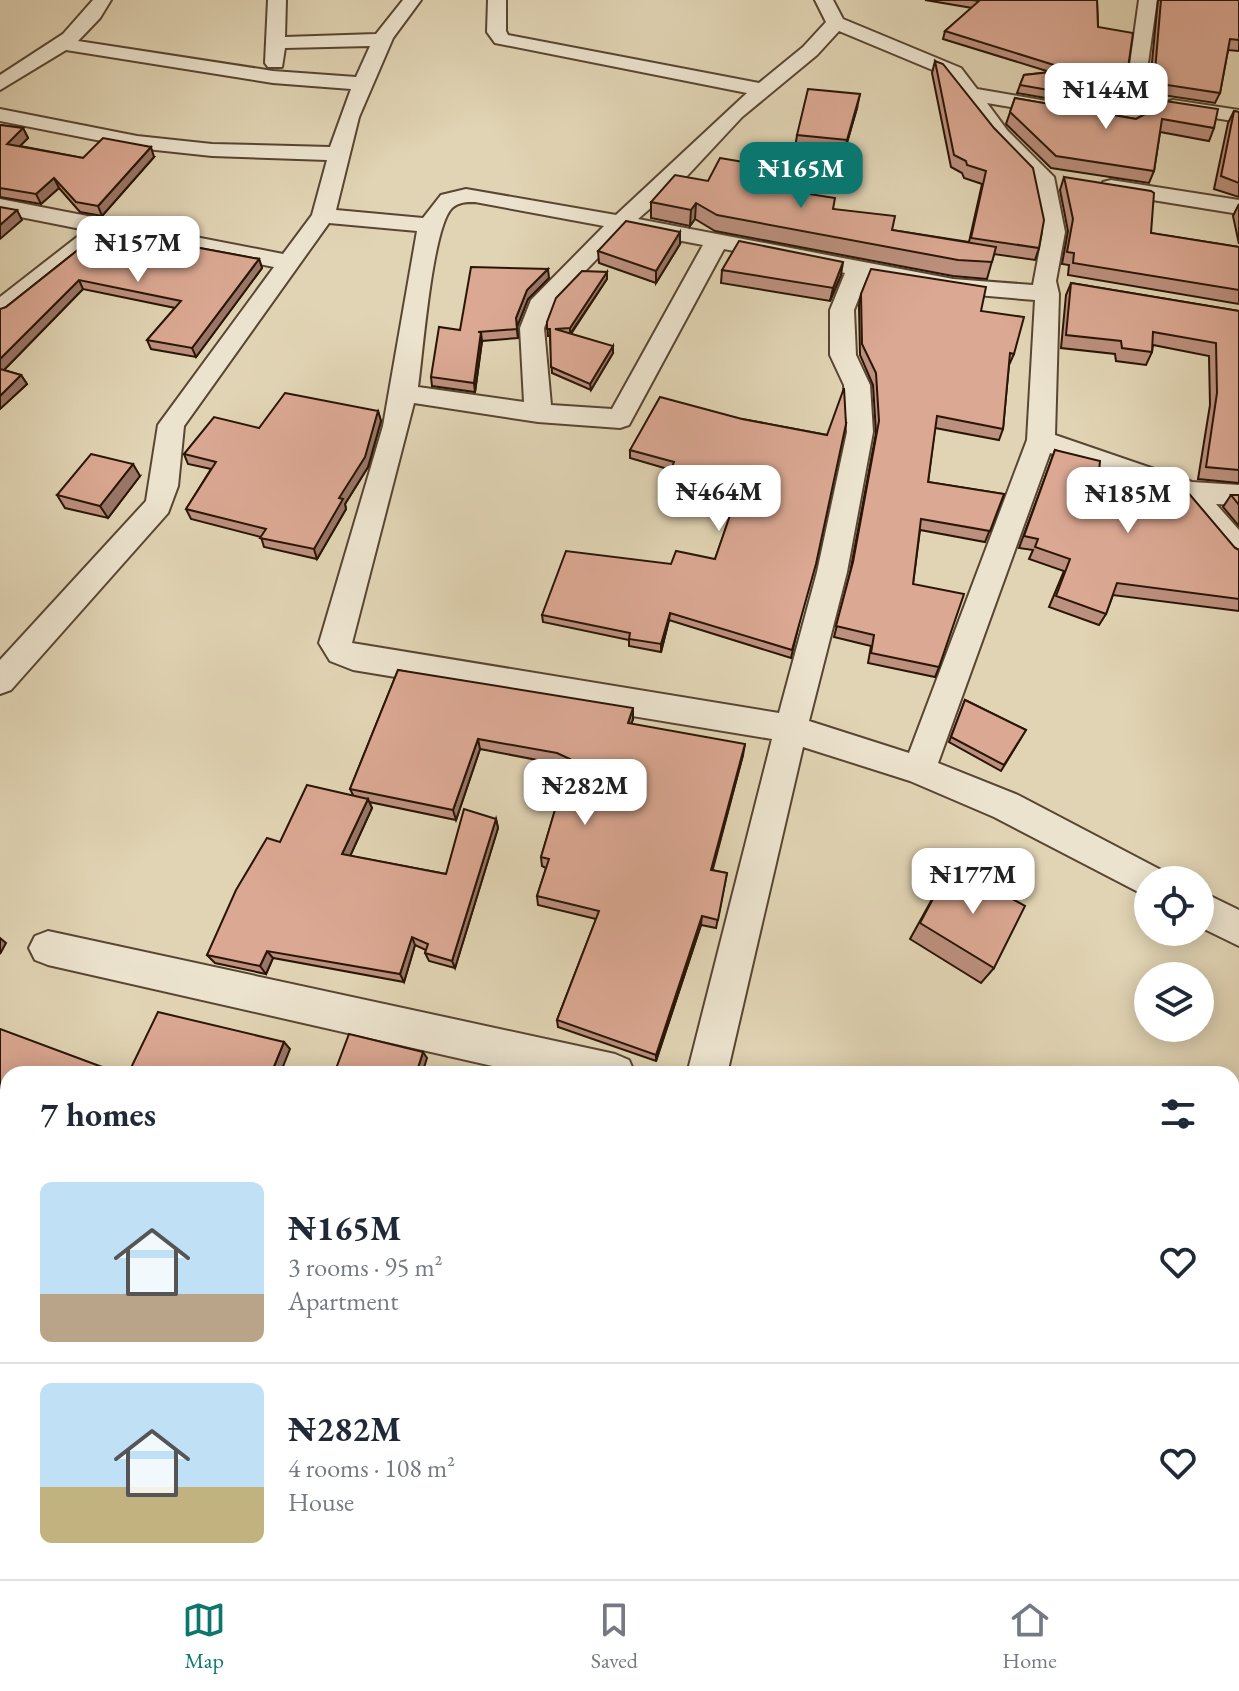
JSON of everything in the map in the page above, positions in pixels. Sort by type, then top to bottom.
[{"type":"street","points":[[0,84],[63,44],[89,20],[102,0]]},
{"type":"street","points":[[273,77],[277,0]]},
{"type":"street","points":[[0,681],[158,506],[168,480],[167,437],[171,425],[323,216],[349,117],[383,40],[412,0]]},
{"type":"street","points":[[497,0],[496,32],[502,39],[762,90]]},
{"type":"street","points":[[967,93],[1132,122],[1148,0]]},
{"type":"street","points":[[538,413],[532,328],[543,300],[619,224],[679,171],[735,113],[810,51],[830,11],[954,72],[967,93],[1043,177],[1054,232],[1045,288],[1041,440],[919,770]]},
{"type":"street","points":[[276,43],[383,40]]},
{"type":"street","points":[[63,44],[273,77],[363,84]]},
{"type":"street","points":[[1137,101],[1239,116]]},
{"type":"street","points":[[0,115],[152,144],[212,150],[341,154]]},
{"type":"street","points":[[1043,177],[1239,207]]},
{"type":"street","points":[[1074,286],[953,286],[512,202],[459,195],[442,206],[424,241],[424,265],[403,393],[335,643],[341,652],[353,658],[791,729],[919,770],[1006,806],[1134,874]]},
{"type":"street","points":[[0,206],[291,263]]},
{"type":"street","points":[[323,216],[430,225]]},
{"type":"street","points":[[0,309],[105,226]]},
{"type":"street","points":[[403,393],[538,413],[620,419],[716,242]]},
{"type":"street","points":[[709,1066],[832,572],[860,432],[857,385],[843,355],[842,310],[859,268]]},
{"type":"street","points":[[1041,440],[1190,492],[1239,495]]},
{"type":"street","points":[[1190,492],[1239,550]]},
{"type":"street","points":[[1214,916],[1239,929]]},
{"type":"street","points":[[48,948],[579,1066]]},
{"type":"building","points":[[972,0],[1097,0],[1098,27],[1133,33],[1123,103],[1020,85],[1024,75],[1070,70],[945,31],[979,1]]},
{"type":"building","points":[[1161,0],[1239,0],[1239,40],[1230,39],[1220,93],[1154,83]]},
{"type":"building","points":[[935,61],[943,64],[994,128],[1033,168],[1044,220],[1039,248],[971,238],[986,171],[967,165],[966,161],[954,155]]},
{"type":"building","points":[[808,89],[860,94],[847,140],[797,135]]},
{"type":"building","points":[[1015,98],[1136,119],[1149,112],[1152,99],[1218,109],[1214,128],[1162,119],[1154,171],[1056,156],[1010,112]]},
{"type":"building","points":[[1234,111],[1239,112],[1239,183],[1221,176]]},
{"type":"building","points":[[0,125],[23,128],[7,144],[83,158],[103,138],[151,147],[98,206],[76,202],[54,178],[36,194],[0,188]]},
{"type":"building","points":[[720,158],[796,171],[784,190],[835,198],[833,209],[895,216],[892,230],[996,247],[992,262],[958,260],[717,215],[696,203],[691,210],[651,202],[675,175],[708,181]]},
{"type":"building","points":[[1064,177],[1151,191],[1154,193],[1151,233],[1239,247],[1239,290],[1073,263],[1074,253],[1067,252],[1073,219]]},
{"type":"building","points":[[0,207],[17,210],[0,225]]},
{"type":"building","points":[[626,221],[680,232],[656,271],[598,251]]},
{"type":"building","points":[[103,230],[259,259],[192,348],[147,340],[181,301],[79,280],[0,359],[0,309]]},
{"type":"building","points":[[739,241],[843,262],[833,288],[722,270]]},
{"type":"building","points":[[471,267],[548,269],[527,290],[516,318],[517,329],[478,332],[481,332],[474,383],[431,377],[439,327],[460,330]]},
{"type":"building","points":[[871,269],[986,287],[981,311],[1024,317],[1014,354],[1010,353],[1003,429],[937,416],[928,482],[1004,494],[990,531],[921,519],[913,584],[964,594],[939,667],[871,653],[874,635],[836,626],[853,562],[879,421],[876,373],[862,344],[861,294]]},
{"type":"building","points":[[582,271],[607,272],[570,328],[555,329],[613,346],[590,384],[551,367],[550,329],[547,329],[556,298]]},
{"type":"building","points":[[1071,283],[1239,311],[1239,470],[1206,467],[1217,393],[1216,343],[1153,332],[1152,352],[1122,348],[1121,341],[1066,335]]},
{"type":"building","points":[[0,369],[21,375],[0,396]]},
{"type":"building","points":[[844,388],[846,424],[816,564],[792,650],[670,613],[661,644],[629,639],[630,633],[542,615],[566,551],[671,564],[676,551],[715,559],[739,489],[669,475],[674,462],[630,450],[660,397],[742,419],[827,435]]},
{"type":"building","points":[[285,393],[378,411],[365,457],[339,498],[343,499],[314,549],[260,538],[266,529],[186,509],[216,462],[184,454],[214,417],[259,428]]},
{"type":"building","points":[[1055,450],[1100,461],[1099,472],[1155,479],[1186,490],[1239,550],[1239,599],[1117,583],[1106,614],[1056,596],[1070,559],[1035,547],[1038,539],[1024,536]]},
{"type":"building","points":[[91,454],[133,464],[100,506],[57,495]]},
{"type":"building","points":[[398,670],[633,708],[628,723],[745,744],[711,870],[727,873],[718,920],[702,916],[656,1055],[557,1020],[599,911],[537,896],[549,859],[541,857],[570,759],[557,753],[478,739],[453,810],[350,789]]},
{"type":"building","points":[[965,700],[1026,730],[1004,765],[951,737]]},
{"type":"building","points":[[307,785],[368,799],[342,854],[446,874],[464,809],[496,819],[452,961],[425,953],[428,944],[412,937],[400,974],[267,951],[260,966],[207,955],[236,890],[267,838],[280,842]]},
{"type":"building","points":[[951,865],[1025,906],[994,968],[920,923]]},
{"type":"building","points":[[158,1012],[284,1042],[274,1066],[132,1066]]},
{"type":"building","points":[[0,1029],[99,1066],[0,1066]]},
{"type":"building","points":[[349,1034],[423,1052],[419,1066],[337,1066]]}]
